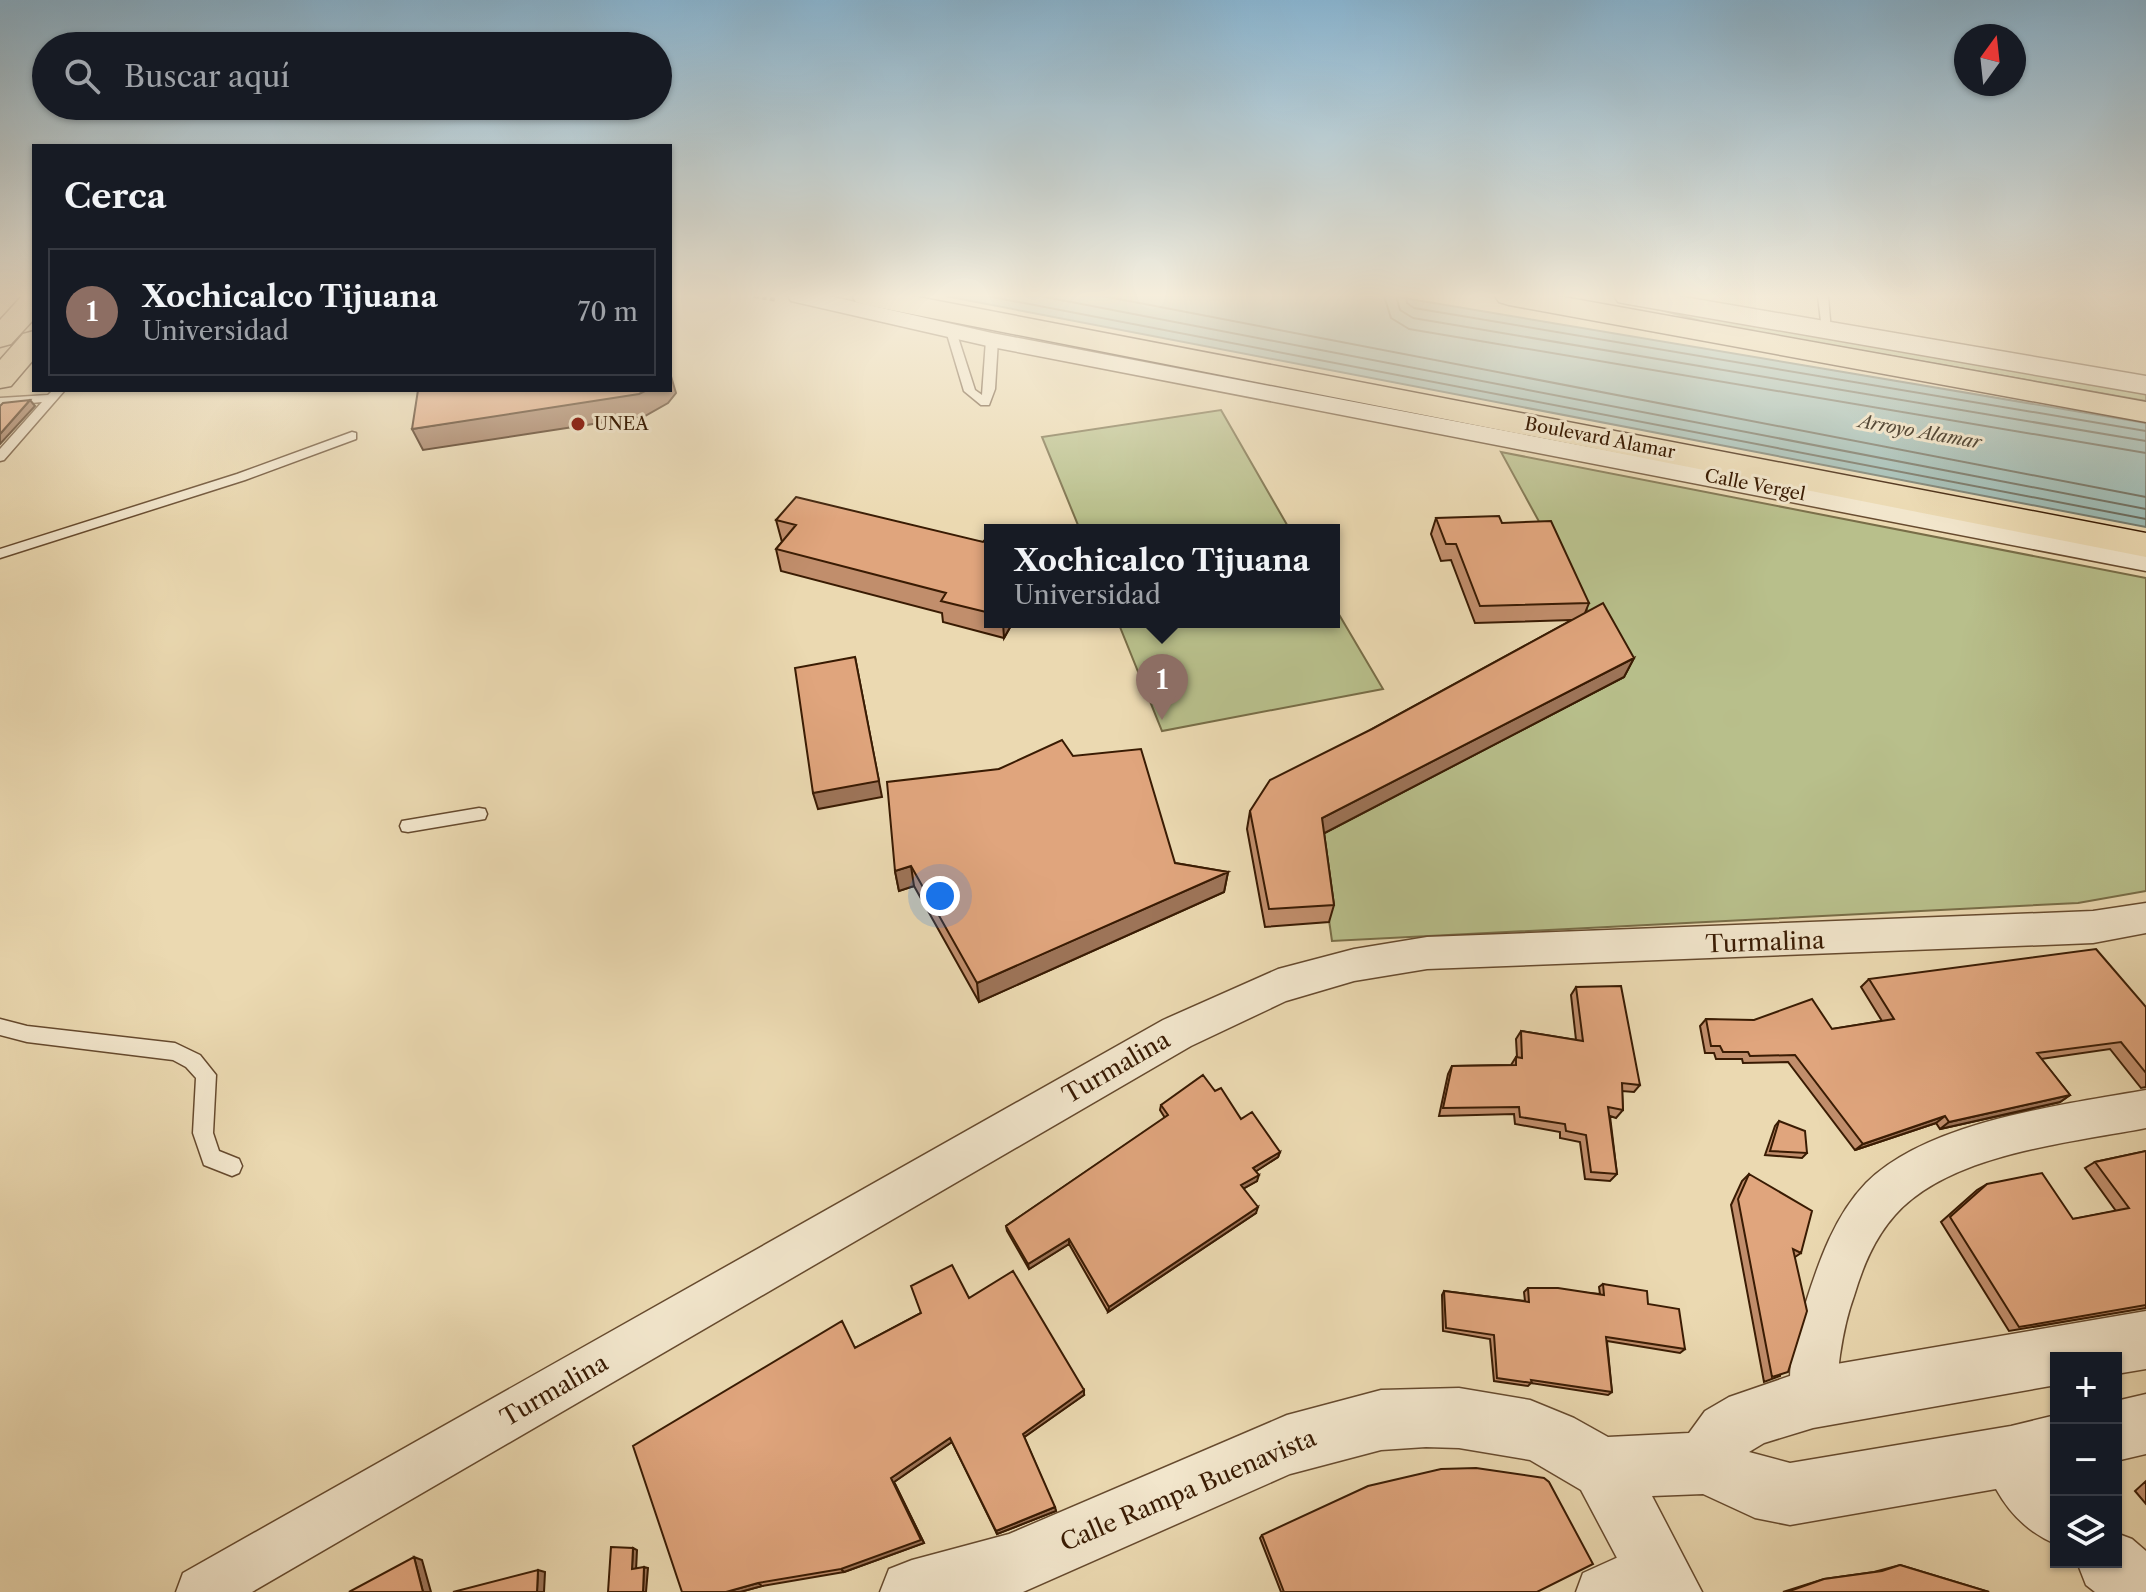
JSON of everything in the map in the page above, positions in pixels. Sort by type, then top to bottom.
[{"type":"highway","name":"Boulevard Alamar","points":[[1251,370],[2146,545]]},
{"type":"highway","points":[[1943,370],[2142,404]]},
{"type":"highway","points":[[0,392],[32,389]]},
{"type":"highway","points":[[1395,416],[1653,448]]},
{"type":"street","name":"Calle Vergel","points":[[1153,370],[2146,562]]},
{"type":"street","points":[[1999,370],[2142,404]]},
{"type":"street","name":"Turmalina","points":[[202,1592],[1177,1033],[1278,986],[1354,965],[1427,953],[2065,929],[2146,918]]},
{"type":"street","points":[[1813,1398],[1818,1332],[1831,1293],[1859,1226],[1890,1193],[1910,1176],[1939,1160],[1977,1147],[2146,1109]]},
{"type":"street","points":[[1706,1463],[1716,1443],[1726,1432],[1750,1418],[1813,1398],[2146,1340]]},
{"type":"street","name":"Calle Rampa Buenavista","points":[[912,1592],[1011,1565],[1287,1445],[1381,1420],[1459,1418],[1504,1424],[1553,1439],[1603,1468]]},
{"type":"street","points":[[2122,1430],[2146,1424]]},
{"type":"street","points":[[1602,1592],[1663,1579],[1603,1468],[1706,1463],[1755,1487],[1790,1494],[2034,1451],[2026,1482],[2050,1507]]},
{"type":"street","points":[[2116,1568],[2145,1592]]},
{"type":"lane","points":[[963,370],[970,391],[985,403],[990,370]]},
{"type":"lane","points":[[0,402],[32,392]]},
{"type":"lane","points":[[0,457],[45,392]]},
{"type":"lane","points":[[0,554],[241,477],[352,436]]},
{"type":"lane","points":[[408,826],[479,814]]},
{"type":"lane","points":[[0,1027],[27,1034],[175,1052],[193,1061],[206,1075],[203,1133],[211,1158],[232,1166]]},
{"type":"green space","points":[[1972,370],[2021,370],[2146,392],[2146,401]]},
{"type":"green space","points":[[1221,410],[1287,524],[1078,524],[1042,437]]},
{"type":"green space","points":[[1501,452],[2146,578],[2146,891],[2078,903],[1332,941],[1317,837],[1624,677]]},
{"type":"green space","points":[[1340,616],[1383,689],[1162,731],[1120,628],[1340,628]]},
{"type":"water","name":"Arroyo Alamar","points":[[1331,370],[1833,370],[2146,423],[2146,527]]},
{"type":"building","points":[[418,392],[643,392],[639,394],[412,429]]},
{"type":"building","points":[[30,400],[0,434],[0,406]]},
{"type":"building","points":[[796,497],[984,541],[984,612],[941,601],[946,593],[776,549],[796,525],[776,520]]},
{"type":"building","points":[[1499,516],[1502,523],[1551,521],[1589,603],[1480,606],[1456,544],[1446,544],[1436,518]]},
{"type":"building","points":[[1603,603],[1634,658],[1322,818],[1334,905],[1269,909],[1250,811],[1270,780],[1372,729]]},
{"type":"building","points":[[855,657],[879,781],[813,793],[795,668]]},
{"type":"building","points":[[1062,740],[1073,756],[1141,749],[1175,863],[1228,872],[977,983],[911,866],[895,871],[887,782],[999,769]]},
{"type":"building","points":[[2096,949],[2146,1007],[2146,1073],[2121,1042],[2037,1053],[2070,1095],[1949,1122],[1945,1116],[1863,1144],[1795,1055],[1750,1056],[1748,1052],[1723,1052],[1720,1046],[1711,1046],[1706,1019],[1754,1020],[1812,999],[1832,1029],[1894,1019],[1869,979]]},
{"type":"building","points":[[1621,986],[1640,1085],[1622,1083],[1623,1110],[1608,1107],[1617,1174],[1591,1172],[1586,1135],[1566,1131],[1565,1124],[1520,1117],[1519,1107],[1443,1108],[1452,1066],[1516,1065],[1516,1057],[1522,1058],[1521,1031],[1583,1041],[1576,987]]},
{"type":"building","points":[[1203,1075],[1215,1091],[1221,1088],[1241,1119],[1252,1112],[1280,1152],[1253,1168],[1259,1175],[1241,1185],[1258,1207],[1109,1307],[1069,1239],[1028,1264],[1006,1226],[1168,1115],[1161,1105]]},
{"type":"building","points":[[1779,1121],[1805,1131],[1807,1153],[1770,1151]]},
{"type":"building","points":[[2146,1151],[2146,1305],[2019,1327],[1950,1217],[1987,1184],[2042,1173],[2073,1219],[2129,1208],[2095,1162]]},
{"type":"building","points":[[1749,1174],[1812,1211],[1801,1253],[1793,1249],[1807,1311],[1788,1372],[1772,1377],[1738,1199]]},
{"type":"building","points":[[952,1265],[969,1298],[1013,1271],[1084,1390],[1023,1434],[1055,1507],[996,1531],[950,1438],[891,1478],[921,1540],[841,1569],[758,1583],[726,1592],[682,1592],[633,1446],[842,1321],[855,1348],[921,1313],[911,1286]]},
{"type":"building","points":[[1603,1284],[1647,1291],[1648,1304],[1679,1309],[1685,1349],[1606,1337],[1612,1392],[1497,1378],[1494,1335],[1446,1328],[1444,1291],[1529,1302],[1528,1288],[1558,1288],[1604,1295]]},
{"type":"building","points":[[1476,1468],[1544,1478],[1549,1482],[1593,1564],[1537,1592],[1284,1592],[1262,1535],[1368,1486],[1441,1469]]},
{"type":"building","points":[[611,1547],[633,1548],[632,1569],[644,1567],[643,1592],[608,1592]]},
{"type":"building","points":[[414,1557],[423,1592],[349,1592]]},
{"type":"building","points":[[1900,1565],[1989,1592],[1787,1592],[1824,1579],[1882,1571]]},
{"type":"building","points":[[538,1570],[537,1592],[453,1592]]},
{"type":"place","name":"UNEA","points":[[578,424]]},
{"type":"place","name":"Xochicalco Tijuana","points":[[1162,720]]}]
